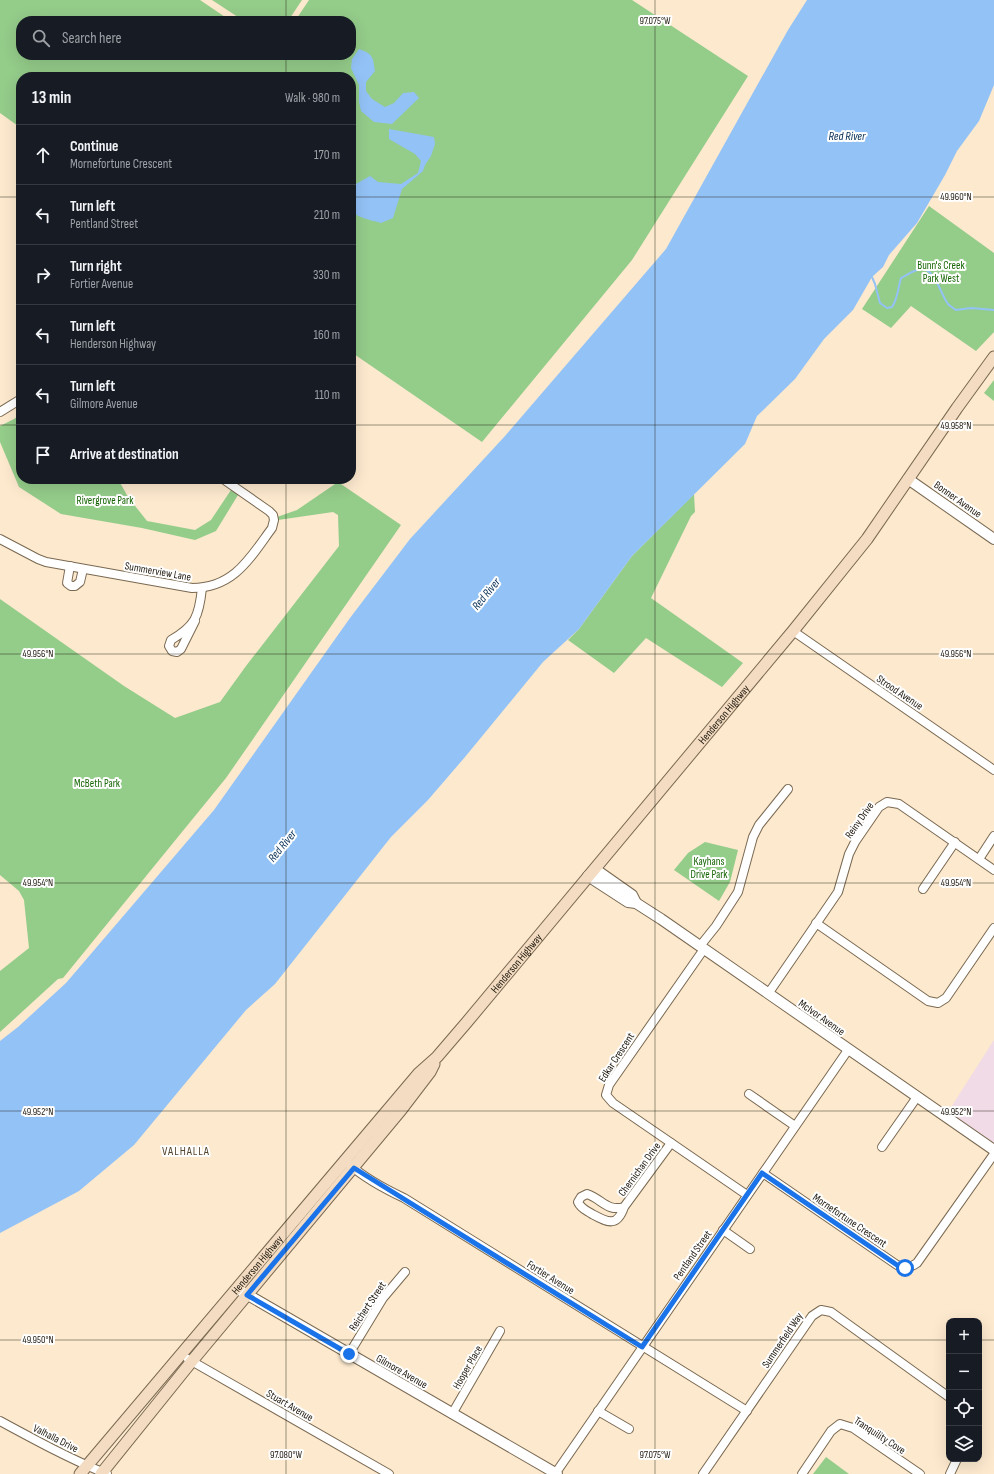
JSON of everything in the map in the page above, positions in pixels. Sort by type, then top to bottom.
[{"type":"main road","name":"Henderson Highway","points":[[83,1470],[419,1073],[437,1058],[793,631],[867,539],[908,478],[994,358]]},
{"type":"main road","name":"Henderson Highway","points":[[103,1473],[192,1361],[354,1168],[430,1072],[437,1058]]},
{"type":"street","points":[[0,412],[16,402]]},
{"type":"street","name":"Bonner Avenue","points":[[908,478],[994,539]]},
{"type":"street","name":"Summerview Lane","points":[[0,539],[38,559],[83,569],[192,588],[217,585],[238,572],[274,524],[273,515],[269,511],[230,484]]},
{"type":"street","points":[[70,566],[67,580],[71,586],[75,586],[80,582],[83,569]]},
{"type":"street","points":[[195,621],[201,600],[202,588]]},
{"type":"street","name":"Strood Avenue","points":[[793,631],[994,770]]},
{"type":"street","points":[[702,948],[738,892],[753,837],[759,825],[788,789]]},
{"type":"street","name":"Reiny Drive","points":[[768,994],[838,892],[849,854],[855,842],[879,807],[887,802],[899,804],[979,858],[994,870]]},
{"type":"street","points":[[979,858],[994,836]]},
{"type":"street","points":[[923,889],[955,842]]},
{"type":"street","name":"McIvor Avenue","points":[[592,873],[628,902],[636,903],[994,1150]]},
{"type":"street","points":[[816,924],[928,1001],[938,1004],[946,998],[994,928]]},
{"type":"street","name":"Edkar Crescent","points":[[702,948],[607,1089],[606,1095],[613,1103],[747,1195]]},
{"type":"street","name":"Pentland Street","points":[[556,1474],[642,1347],[848,1050]]},
{"type":"street","points":[[749,1094],[795,1126]]},
{"type":"street","points":[[882,1147],[916,1097]]},
{"type":"street","name":"Chernichan Drive","points":[[624,1208],[616,1210],[610,1208],[587,1194],[581,1197],[578,1202],[581,1207],[606,1222],[616,1220],[621,1216],[624,1208],[671,1143]]},
{"type":"street","name":"Mornefortune Crescent","points":[[762,1173],[897,1265],[905,1268],[913,1266],[917,1263],[994,1154]]},
{"type":"street","name":"Fortier Avenue","points":[[345,1160],[354,1168],[747,1411]]},
{"type":"street","points":[[723,1230],[750,1249]]},
{"type":"street","name":"Reichert Street","points":[[349,1354],[383,1298],[405,1272]]},
{"type":"street","name":"Gilmore Avenue","points":[[236,1288],[556,1474]]},
{"type":"street","name":"Summerfield Way","points":[[703,1474],[812,1316],[821,1310],[830,1312],[946,1395]]},
{"type":"street","name":"Hooper Place","points":[[452,1414],[500,1331]]},
{"type":"street","name":"Stuart Avenue","points":[[180,1354],[389,1474]]},
{"type":"street","points":[[598,1411],[629,1429]]},
{"type":"street","name":"Valhalla Drive","points":[[0,1421],[40,1443],[83,1470],[103,1473]]},
{"type":"street","name":"Tranquility Cove","points":[[802,1474],[831,1431],[840,1424],[853,1428],[920,1474]]},
{"type":"street","points":[[950,1474],[956,1462]]},
{"type":"shaded area","points":[[994,1040],[994,1145],[948,1112]]},
{"type":"green space","points":[[0,0],[200,0],[224,16],[16,16],[16,60],[356,60],[356,16],[298,16],[309,0],[632,0],[748,76],[632,260],[482,442],[356,355],[356,72],[16,72],[16,124],[0,113]]},
{"type":"green space","points":[[212,0],[302,0],[291,16],[236,16]]},
{"type":"green space","name":"Bunn's Creek Park West","points":[[929,206],[994,253],[994,332],[976,351],[911,306],[891,328],[862,309]]},
{"type":"green space","points":[[994,380],[994,401],[984,393]]},
{"type":"green space","name":"Rivergrove Park","points":[[16,418],[16,480],[0,442],[0,426]]},
{"type":"green space","name":"Rivergrove Park","points":[[18,484],[121,484],[128,497],[147,521],[195,530],[211,520],[231,490],[238,495],[216,531],[195,540],[142,528],[61,514],[19,487]]},
{"type":"green space","name":"McBeth Park","points":[[335,484],[341,484],[401,525],[226,778],[63,978],[58,979],[0,1032],[0,971],[29,948],[24,900],[19,891],[0,875],[0,599],[124,686],[175,718],[220,702],[339,546],[338,515],[333,512],[278,520],[277,517],[297,510]]},
{"type":"green space","points":[[694,494],[695,512],[691,516],[651,598],[743,663],[722,687],[646,638],[614,673],[568,640],[579,629],[632,556]]},
{"type":"green space","name":"Kayhans Drive Park","points":[[705,842],[738,850],[730,882],[719,901],[674,870],[688,853]]},
{"type":"green space","points":[[826,1457],[849,1474],[813,1474]]},
{"type":"water","name":"Red River","points":[[807,0],[994,0],[994,85],[979,121],[957,151],[917,223],[889,255],[883,267],[872,277],[853,310],[824,339],[795,379],[757,416],[745,444],[632,556],[579,629],[543,662],[428,800],[391,837],[275,984],[246,1010],[134,1145],[79,1191],[0,1233],[0,1041],[18,1027],[66,983],[214,810],[350,618],[410,539],[505,436],[666,249],[788,30]]},
{"type":"water","points":[[359,49],[370,54],[374,62],[375,71],[366,82],[366,91],[372,99],[385,107],[394,103],[403,93],[414,92],[419,98],[392,124],[374,122],[361,111],[359,102],[359,85],[356,79],[356,72],[353,72],[351,68],[352,60],[356,60],[356,53]]},
{"type":"water","points":[[389,129],[434,137],[435,144],[431,156],[423,171],[402,189],[393,218],[381,223],[356,214],[356,184],[370,176],[378,182],[401,184],[418,173],[421,161],[415,154],[389,139]]},
{"type":"waterway","points":[[872,277],[880,303],[887,308],[892,307],[894,304],[901,278],[914,271],[922,269],[931,273],[945,300],[956,310],[971,308],[994,310]]},
{"type":"district","name":"VALHALLA","points":[[186,1151]]},
{"type":"route","points":[[349,1354],[247,1295],[354,1168],[642,1347],[762,1173],[897,1265],[905,1268]]}]
